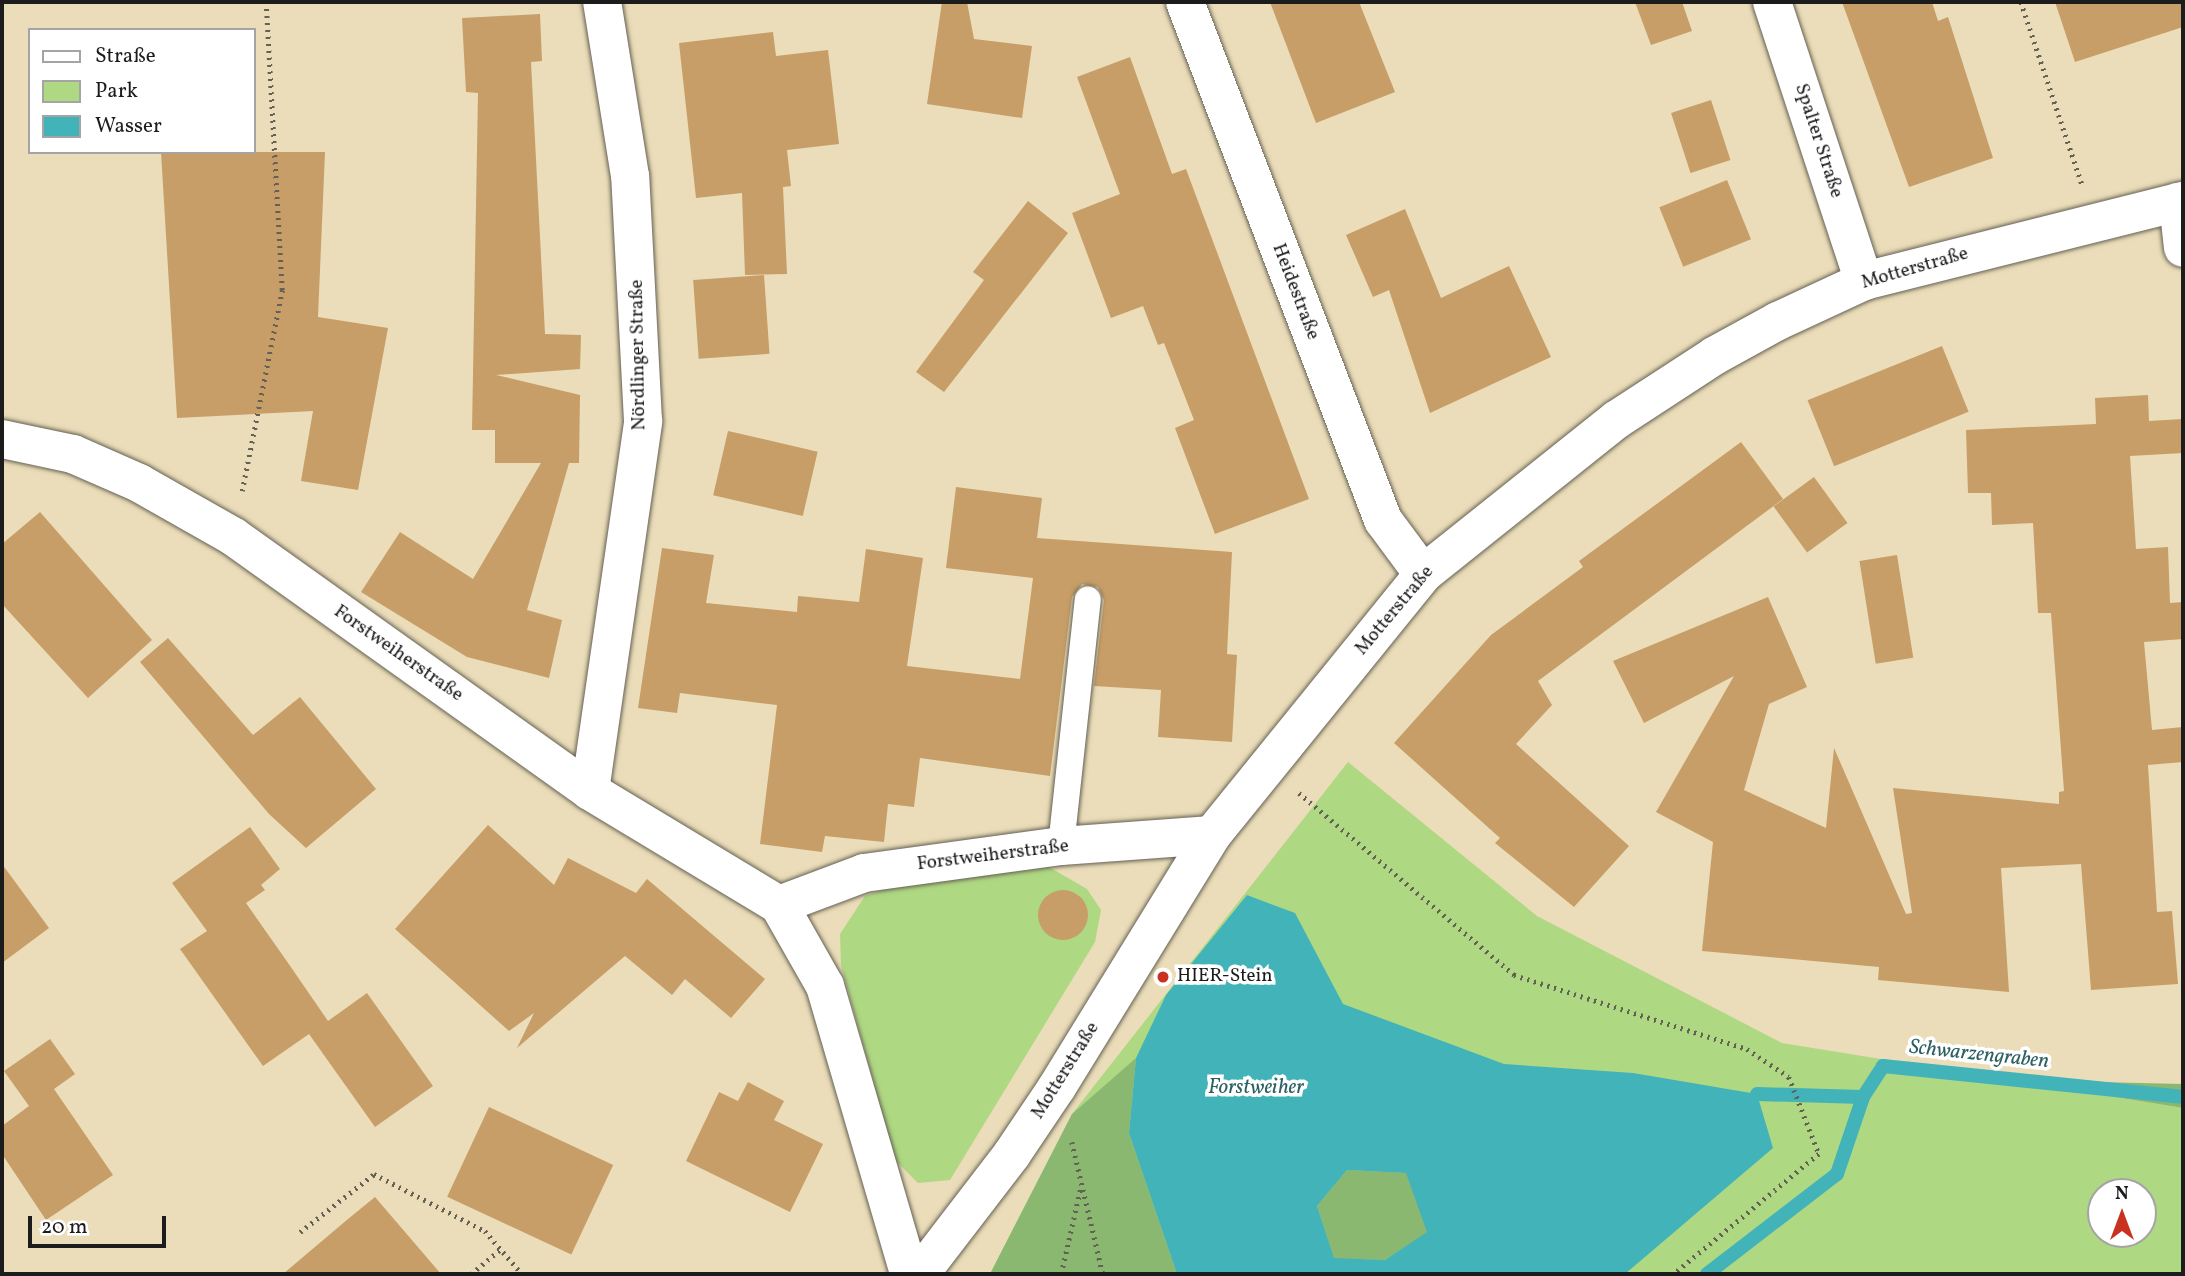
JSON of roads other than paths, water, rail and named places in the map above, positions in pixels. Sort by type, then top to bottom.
[{"type":"street","name":"Nördlinger Straße","points":[[590,791],[643,421],[630,176],[602,2]]},
{"type":"street","name":"Heidestraße","points":[[1185,2],[1383,520],[1423,574]]},
{"type":"street","name":"Spalter Straße","points":[[1772,2],[1864,281]]},
{"type":"street","name":"Motterstraße","points":[[920,1274],[1012,1154],[1057,1087],[1212,835],[1423,574],[1616,420],[1714,356],[1864,281],[2181,201],[2183,248]]},
{"type":"street","name":"Forstweiherstraße","points":[[2,439],[73,454],[139,483],[234,537],[590,791],[779,905],[825,986],[909,1274]]},
{"type":"street","name":"Forstweiherstraße","points":[[779,905],[864,873],[1060,846],[1212,835]]},
{"type":"lane","points":[[1060,846],[1088,599]]},
{"type":"water","name":"Forstweiher","points":[[1247,895],[1295,913],[1343,1004],[1504,1064],[1633,1073],[1757,1094],[1773,1148],[1625,1274],[1177,1274],[1129,1133],[1136,1058],[1166,995]],"holes":[[[1347,1170],[1406,1173],[1427,1232],[1385,1260],[1334,1258],[1317,1206]]]},
{"type":"waterway","name":"Schwarzengraben","points":[[1707,1274],[1837,1174],[1863,1097],[1883,1066],[2183,1097]]},
{"type":"waterway","points":[[1757,1094],[1863,1097]]},
{"type":"place","name":"HIER-Stein","points":[[1163,977]]}]
